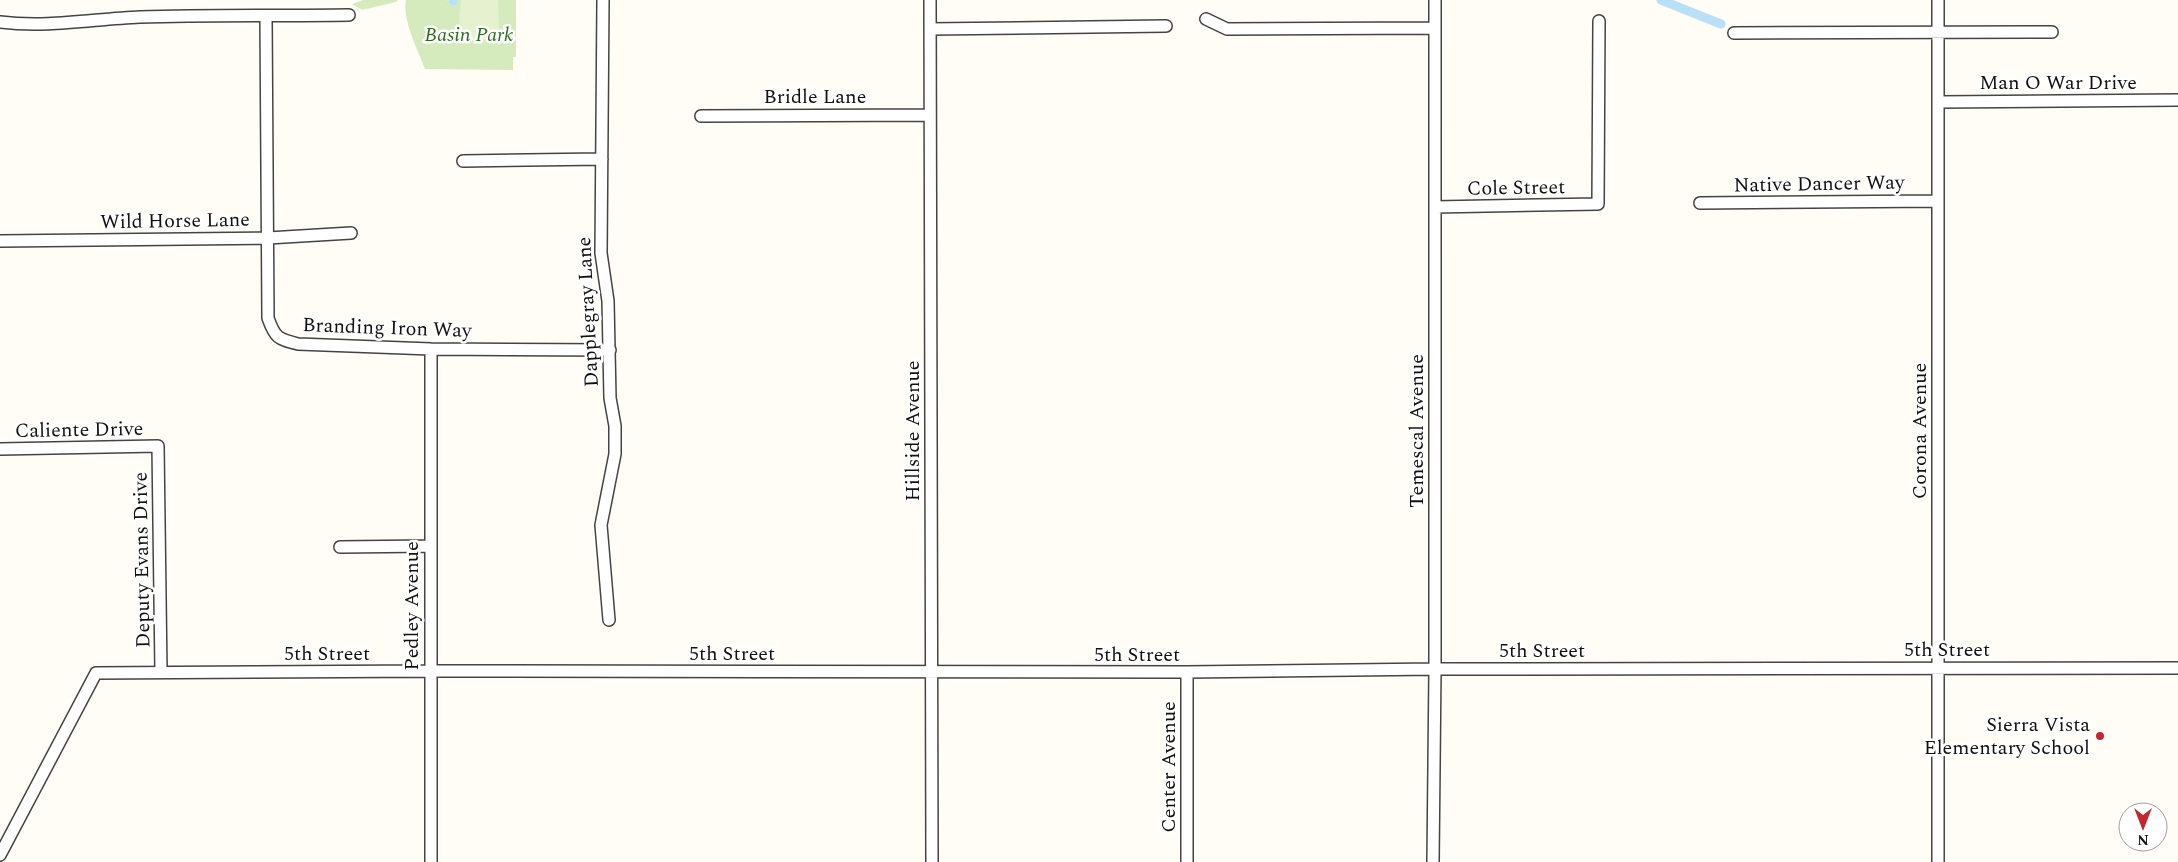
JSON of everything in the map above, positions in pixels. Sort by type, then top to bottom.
[{"type":"street","name":"Dapplegray Lane","points":[[603,0],[602,253],[608,301],[610,398],[615,426],[615,454],[602,525],[609,620]]},
{"type":"street","name":"Hillside Avenue","points":[[930,0],[932,862]]},
{"type":"street","name":"Temescal Avenue","points":[[1433,862],[1435,670],[1434,0]]},
{"type":"street","name":"Corona Avenue","points":[[1938,0],[1938,862]]},
{"type":"street","points":[[0,22],[20,25],[139,17],[348,15]]},
{"type":"street","name":"Branding Iron Way","points":[[266,16],[268,318],[279,340],[298,344],[431,349],[610,350]]},
{"type":"street","points":[[1206,20],[1227,29],[1434,28]]},
{"type":"street","name":"Cole Street","points":[[1434,207],[1598,204],[1599,21]]},
{"type":"street","points":[[930,29],[1166,26]]},
{"type":"street","points":[[1734,33],[2052,32]]},
{"type":"street","name":"Man O War Drive","points":[[1939,102],[2178,100]]},
{"type":"street","name":"Bridle Lane","points":[[701,116],[929,115]]},
{"type":"street","points":[[463,161],[602,158]]},
{"type":"street","name":"Native Dancer Way","points":[[1700,203],[1938,201]]},
{"type":"street","name":"Wild Horse Lane","points":[[0,241],[268,238],[351,233]]},
{"type":"street","name":"Pedley Avenue","points":[[431,349],[431,862]]},
{"type":"street","name":"Caliente Drive","points":[[0,449],[158,446]]},
{"type":"street","name":"Deputy Evans Drive","points":[[158,446],[160,672]]},
{"type":"street","points":[[340,547],[430,546]]},
{"type":"street","name":"5th Street","points":[[0,854],[96,673],[430,671],[931,673],[2178,668]]},
{"type":"street","name":"Center Avenue","points":[[1187,672],[1187,862]]},
{"type":"green space","points":[[363,0],[398,0],[362,10],[352,4]]},
{"type":"green space","name":"Basin Park","points":[[406,0],[447,0],[454,3],[457,0],[516,0],[516,57],[513,57],[513,70],[425,69],[408,26],[405,8]]},
{"type":"green space","points":[[461,0],[498,0],[499,31],[496,35],[492,38],[480,40],[464,37],[461,33],[460,25]]},
{"type":"waterway","points":[[1661,0],[1721,24]]},
{"type":"place","name":"Sierra Vista Elementary School","points":[[2100,736]]}]
